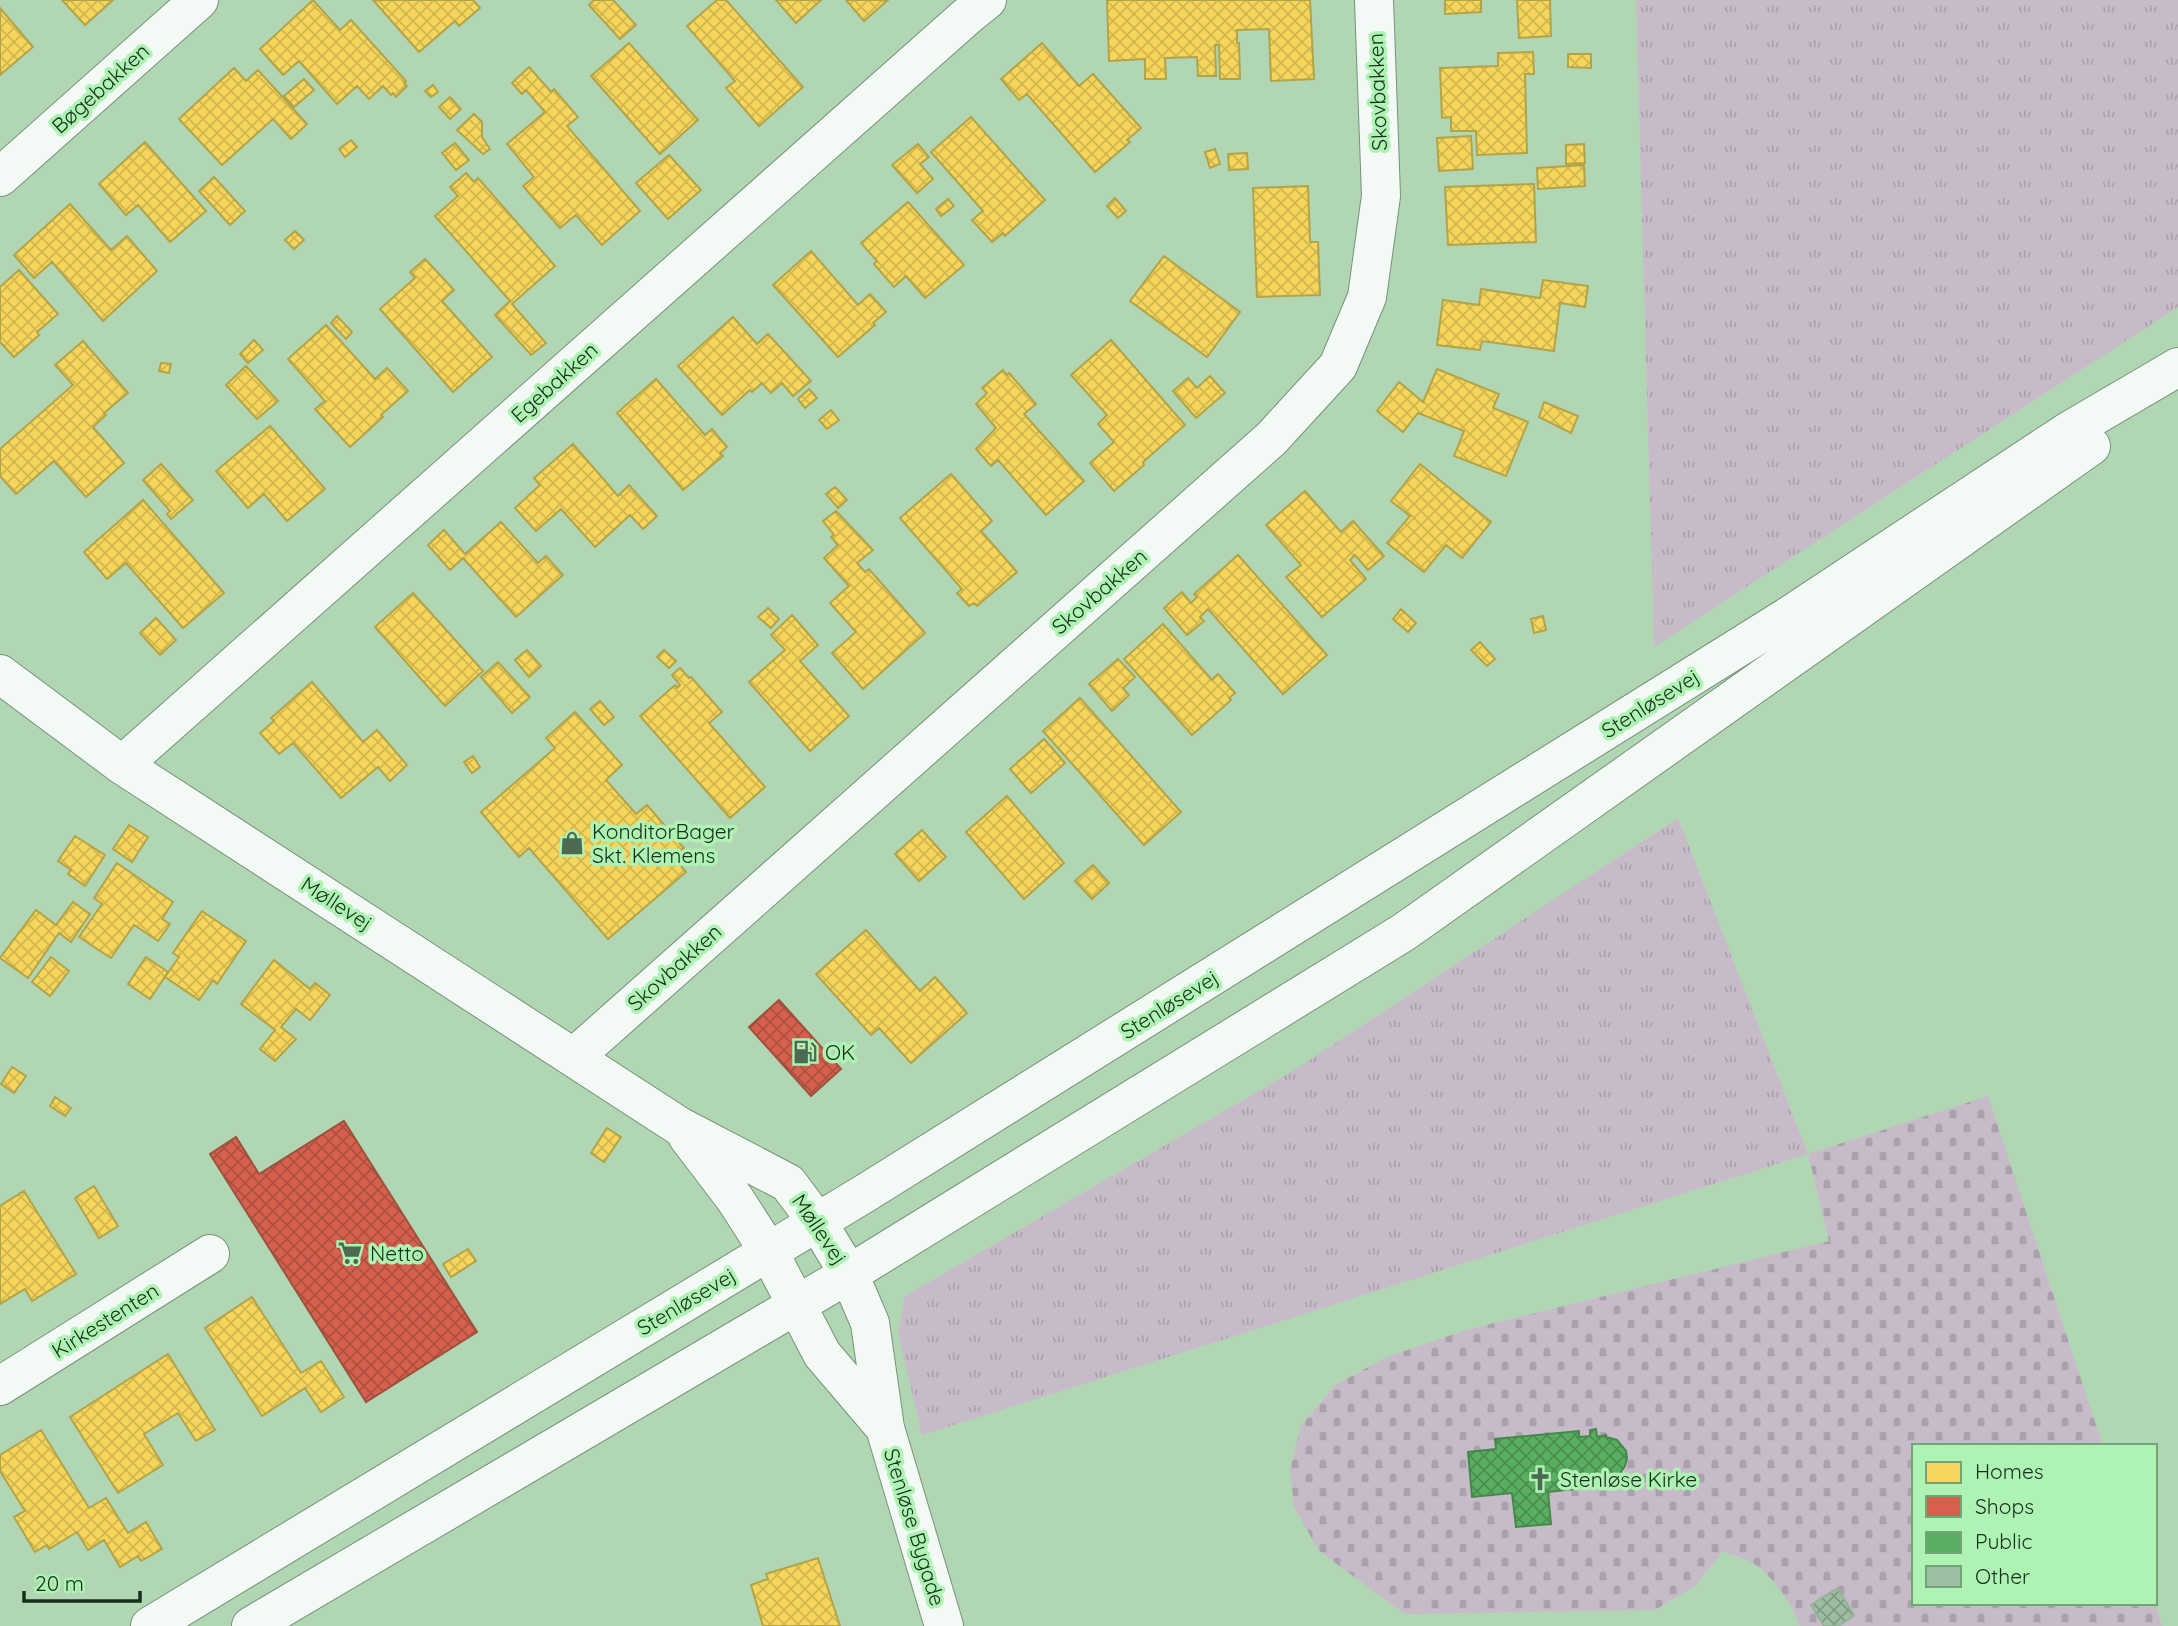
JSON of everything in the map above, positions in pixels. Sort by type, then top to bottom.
[{"type":"street","name":"Bøgebakken","points":[[0,177],[199,0]]},
{"type":"street","name":"Egebakken","points":[[122,765],[987,0]]},
{"type":"street","name":"Skovbakken","points":[[574,1057],[1271,439],[1338,366],[1367,297],[1381,196],[1374,0]]},
{"type":"street","name":"Stenløsevej","points":[[150,1626],[818,1223],[1742,646],[2067,432],[2178,367]]},
{"type":"street","name":"Stenløsevej","points":[[251,1626],[849,1274],[1404,932],[2089,448],[2178,367]]},
{"type":"street","name":"Møllevej","points":[[0,674],[122,765],[678,1126],[788,1183],[818,1223],[849,1274]]},
{"type":"street","name":"Møllevej","points":[[678,1126],[735,1199],[769,1252],[796,1305]]},
{"type":"street","name":"Kirkestenten","points":[[0,1386],[210,1254]]},
{"type":"street","name":"Stenløse Bygade","points":[[849,1274],[870,1323],[885,1428],[944,1626]]},
{"type":"street","name":"Stenløse Bygade","points":[[796,1305],[822,1354],[885,1428]]},
{"type":"green space","points":[[1636,0],[2178,0],[2178,307],[1654,647]]},
{"type":"green space","points":[[1678,818],[1808,1154],[922,1435],[898,1333],[905,1296],[1293,1071]]},
{"type":"green space","points":[[1988,1096],[2102,1444],[1912,1444],[1912,1605],[2156,1605],[2162,1626],[1800,1626],[1787,1600],[1769,1576],[1750,1562],[1723,1551],[1695,1586],[1655,1610],[1405,1614],[1319,1551],[1294,1507],[1290,1469],[1301,1426],[1335,1385],[1387,1357],[1466,1330],[1829,1241],[1808,1154]]},
{"type":"building: Homes","points":[[62,0],[113,0],[85,25]]},
{"type":"building: Homes","points":[[313,0],[340,30],[351,20],[406,81],[404,83],[407,86],[396,97],[383,86],[369,99],[357,86],[337,104],[299,61],[283,75],[260,49]]},
{"type":"building: Homes","points":[[373,0],[473,0],[480,8],[459,26],[455,21],[419,52]]},
{"type":"building: Homes","points":[[594,0],[613,0],[636,25],[620,39],[589,5]]},
{"type":"building: Homes","points":[[717,0],[726,0],[803,87],[759,126],[726,88],[735,81],[687,26]]},
{"type":"building: Homes","points":[[776,0],[821,0],[796,23]]},
{"type":"building: Homes","points":[[846,0],[888,0],[864,21]]},
{"type":"building: Homes","points":[[1107,0],[1310,0],[1314,79],[1271,81],[1269,29],[1237,30],[1240,79],[1220,79],[1219,45],[1215,45],[1216,76],[1198,76],[1197,57],[1165,58],[1166,79],[1145,79],[1145,59],[1109,61]]},
{"type":"building: Homes","points":[[1445,0],[1481,0],[1481,12],[1445,14]]},
{"type":"building: Homes","points":[[1517,0],[1550,0],[1551,36],[1519,38]]},
{"type":"building: Homes","points":[[0,8],[33,47],[0,75]]},
{"type":"building: Homes","points":[[629,43],[698,120],[660,154],[591,76]]},
{"type":"building: Homes","points":[[1042,43],[1079,86],[1093,74],[1141,128],[1127,140],[1130,142],[1095,172],[1027,94],[1019,100],[1001,79]]},
{"type":"building: Homes","points":[[1533,52],[1534,74],[1525,74],[1527,153],[1477,155],[1476,131],[1451,131],[1451,117],[1442,118],[1440,68],[1498,66],[1498,53]]},
{"type":"building: Homes","points":[[1568,54],[1591,54],[1591,68],[1568,67]]},
{"type":"building: Homes","points":[[529,67],[551,92],[554,89],[578,117],[567,126],[640,211],[602,245],[576,215],[560,228],[523,186],[534,177],[507,144],[545,112],[526,90],[522,94],[512,83]]},
{"type":"building: Homes","points":[[234,68],[246,81],[258,70],[307,124],[291,139],[273,119],[222,165],[179,119]]},
{"type":"building: Homes","points":[[304,79],[314,90],[294,107],[284,96]]},
{"type":"building: Homes","points":[[433,85],[438,92],[431,97],[425,91]]},
{"type":"building: Homes","points":[[450,97],[461,109],[450,119],[439,107]]},
{"type":"building: Homes","points":[[474,114],[482,122],[482,137],[490,149],[483,154],[457,130]]},
{"type":"building: Homes","points":[[971,117],[1045,200],[1005,236],[1003,233],[992,242],[972,220],[983,211],[931,152]]},
{"type":"building: Homes","points":[[1471,136],[1473,169],[1439,171],[1437,138]]},
{"type":"building: Homes","points":[[351,140],[357,147],[345,157],[339,149]]},
{"type":"building: Homes","points":[[145,142],[206,211],[170,242],[138,205],[126,215],[99,184]]},
{"type":"building: Homes","points":[[455,143],[469,160],[456,170],[442,153]]},
{"type":"building: Homes","points":[[918,144],[929,157],[920,164],[933,179],[917,193],[892,165]]},
{"type":"building: Homes","points":[[1584,144],[1585,163],[1566,164],[1566,145]]},
{"type":"building: Homes","points":[[1215,149],[1220,164],[1210,168],[1205,152]]},
{"type":"building: Homes","points":[[1247,153],[1248,169],[1229,170],[1228,154]]},
{"type":"building: Homes","points":[[669,155],[701,190],[668,219],[636,183]]},
{"type":"building: Homes","points":[[1584,165],[1585,186],[1538,189],[1537,168]]},
{"type":"building: Homes","points":[[466,173],[474,182],[478,178],[555,266],[512,304],[546,343],[531,355],[495,315],[510,301],[435,216],[458,196],[450,187]]},
{"type":"building: Homes","points":[[214,177],[245,211],[230,225],[199,191]]},
{"type":"building: Homes","points":[[1534,184],[1536,242],[1448,245],[1445,187]]},
{"type":"building: Homes","points":[[1308,186],[1310,242],[1318,242],[1320,295],[1257,297],[1253,188]]},
{"type":"building: Homes","points":[[1115,198],[1126,211],[1118,218],[1107,206]]},
{"type":"building: Homes","points":[[948,199],[954,206],[941,216],[936,209]]},
{"type":"building: Homes","points":[[908,202],[964,265],[925,298],[906,276],[894,287],[874,264],[877,261],[861,243]]},
{"type":"building: Homes","points":[[70,204],[111,250],[127,236],[157,271],[103,321],[52,262],[34,278],[14,255]]},
{"type":"building: Homes","points":[[295,231],[304,240],[294,249],[285,240]]},
{"type":"building: Homes","points":[[811,251],[858,305],[870,294],[886,312],[838,357],[773,285]]},
{"type":"building: Homes","points":[[1164,256],[1240,312],[1207,357],[1130,301]]},
{"type":"building: Homes","points":[[425,259],[454,290],[442,301],[492,357],[453,392],[380,309],[415,278],[410,272]]},
{"type":"building: Homes","points":[[19,270],[58,314],[14,357],[0,342],[0,287]]},
{"type":"building: Homes","points":[[1543,280],[1588,286],[1585,307],[1560,303],[1554,351],[1482,341],[1480,350],[1437,345],[1443,300],[1479,305],[1481,289],[1540,298]]},
{"type":"building: Homes","points":[[337,316],[352,332],[346,339],[331,323]]},
{"type":"building: Homes","points":[[733,317],[757,344],[768,334],[811,381],[793,396],[782,383],[771,393],[762,383],[722,415],[678,366]]},
{"type":"building: Homes","points":[[326,325],[375,379],[387,368],[408,391],[350,447],[315,409],[325,401],[288,359]]},
{"type":"building: Homes","points":[[254,340],[263,350],[248,363],[240,354]]},
{"type":"building: Homes","points":[[1111,340],[1185,425],[1114,491],[1090,463],[1114,442],[1098,424],[1107,415],[1071,375]]},
{"type":"building: Homes","points":[[83,341],[128,393],[104,413],[106,415],[93,427],[124,463],[86,497],[54,461],[16,494],[0,476],[0,449],[73,385],[55,365]]},
{"type":"building: Homes","points":[[161,363],[171,364],[169,373],[159,371]]},
{"type":"building: Homes","points":[[246,366],[278,401],[257,419],[226,385]]},
{"type":"building: Homes","points":[[1437,369],[1499,394],[1493,408],[1528,422],[1506,476],[1454,456],[1464,431],[1418,413],[1403,432],[1377,411],[1399,382],[1423,402]]},
{"type":"building: Homes","points":[[1003,370],[1007,375],[1009,373],[1036,404],[1024,414],[1084,481],[1046,515],[998,460],[991,466],[976,449],[996,428],[976,404],[987,393],[982,388]]},
{"type":"building: Homes","points":[[1210,376],[1225,393],[1196,418],[1173,391],[1188,378],[1197,388]]},
{"type":"building: Homes","points":[[656,379],[705,435],[712,429],[727,447],[720,453],[723,456],[683,490],[617,413]]},
{"type":"building: Homes","points":[[809,389],[817,398],[805,408],[798,399]]},
{"type":"building: Homes","points":[[1544,402],[1578,416],[1571,433],[1539,417]]},
{"type":"building: Homes","points":[[831,410],[839,420],[827,429],[819,420]]},
{"type":"building: Homes","points":[[270,426],[325,489],[287,521],[264,494],[248,508],[216,471]]},
{"type":"building: Homes","points":[[573,444],[618,496],[629,485],[657,516],[643,529],[630,515],[595,547],[561,509],[536,531],[515,508],[540,485],[534,478]]},
{"type":"building: Homes","points":[[161,464],[193,500],[171,519],[167,514],[170,511],[143,480]]},
{"type":"building: Homes","points":[[1420,464],[1491,522],[1462,558],[1446,545],[1424,572],[1387,543],[1410,516],[1391,501]]},
{"type":"building: Homes","points":[[951,474],[992,521],[981,531],[1017,572],[977,606],[974,603],[969,606],[957,593],[962,589],[900,518]]},
{"type":"building: Homes","points":[[835,487],[847,500],[838,508],[826,494]]},
{"type":"building: Homes","points":[[1305,491],[1341,532],[1353,521],[1384,556],[1368,570],[1355,555],[1350,560],[1366,579],[1322,617],[1286,577],[1301,565],[1266,525]]},
{"type":"building: Homes","points":[[143,500],[224,593],[183,628],[126,563],[107,579],[84,552]]},
{"type":"building: Homes","points":[[836,511],[873,550],[857,563],[865,572],[869,569],[925,633],[863,689],[832,653],[856,632],[830,603],[849,586],[824,558],[838,545],[823,521]]},
{"type":"building: Homes","points":[[501,522],[538,563],[546,556],[563,575],[516,617],[463,558],[450,570],[428,545],[444,530],[465,554]]},
{"type":"building: Homes","points":[[1238,555],[1327,655],[1283,694],[1208,609],[1200,617],[1204,621],[1187,635],[1164,608],[1182,592],[1191,603],[1197,597],[1194,594]]},
{"type":"building: Homes","points":[[413,593],[483,671],[445,706],[375,627]]},
{"type":"building: Homes","points":[[768,608],[779,619],[771,628],[758,617]]},
{"type":"building: Homes","points":[[1401,609],[1416,623],[1408,632],[1393,619]]},
{"type":"building: Homes","points":[[792,615],[818,645],[800,661],[849,716],[810,751],[749,682],[785,650],[771,635]]},
{"type":"building: Homes","points":[[1543,616],[1546,630],[1534,633],[1531,619]]},
{"type":"building: Homes","points":[[156,618],[176,640],[160,655],[140,633]]},
{"type":"building: Homes","points":[[1163,624],[1212,680],[1218,674],[1235,693],[1229,698],[1231,700],[1192,735],[1124,659]]},
{"type":"building: Homes","points":[[1480,642],[1495,659],[1487,666],[1471,650]]},
{"type":"building: Homes","points":[[527,650],[541,666],[529,677],[515,660]]},
{"type":"building: Homes","points":[[664,650],[676,661],[669,668],[657,657]]},
{"type":"building: Homes","points":[[1118,659],[1135,677],[1123,688],[1129,695],[1112,711],[1089,684]]},
{"type":"building: Homes","points":[[498,662],[530,697],[512,713],[481,677]]},
{"type":"building: Homes","points":[[680,668],[722,712],[709,723],[765,787],[730,818],[640,716],[675,685],[677,688],[680,685],[672,675]]},
{"type":"building: Homes","points":[[312,682],[363,742],[377,730],[407,765],[390,781],[378,767],[341,798],[293,743],[279,754],[260,733],[274,721],[271,718]]},
{"type":"building: Homes","points":[[1080,698],[1181,812],[1144,845],[1043,731]]},
{"type":"building: Homes","points":[[600,701],[614,717],[604,725],[590,709]]},
{"type":"building: Homes","points":[[575,712],[622,765],[606,780],[636,814],[647,805],[684,848],[673,857],[686,872],[608,939],[529,848],[519,857],[481,812],[555,748],[546,738]]},
{"type":"building: Homes","points":[[1044,739],[1065,763],[1031,793],[1010,769]]},
{"type":"building: Homes","points":[[473,756],[480,767],[472,773],[464,762]]},
{"type":"building: Homes","points":[[1007,796],[1064,863],[1024,899],[966,832]]},
{"type":"building: Homes","points":[[129,825],[148,837],[132,862],[113,849]]},
{"type":"building: Homes","points":[[922,830],[946,857],[919,881],[895,854]]},
{"type":"building: Homes","points":[[75,836],[105,855],[85,886],[68,874],[71,870],[58,861]]},
{"type":"building: Homes","points":[[117,863],[173,902],[162,919],[170,924],[158,941],[134,925],[111,958],[79,937],[102,904],[94,898]]},
{"type":"building: Homes","points":[[1093,865],[1109,883],[1092,899],[1075,881]]},
{"type":"building: Homes","points":[[73,902],[90,914],[71,942],[59,933],[28,978],[0,958],[36,910],[56,925]]},
{"type":"building: Homes","points":[[202,911],[246,941],[217,984],[213,980],[199,1000],[165,977],[179,957],[173,953]]},
{"type":"building: Homes","points":[[866,930],[920,991],[935,977],[967,1013],[911,1063],[879,1028],[871,1035],[816,974]]},
{"type":"building: Homes","points":[[51,957],[69,971],[50,996],[32,982]]},
{"type":"building: Homes","points":[[146,957],[168,972],[150,999],[128,984]]},
{"type":"building: Homes","points":[[274,960],[310,989],[315,983],[330,995],[310,1020],[296,1009],[281,1027],[296,1039],[275,1061],[260,1049],[275,1030],[241,1004]]},
{"type":"building: Homes","points":[[12,1067],[26,1076],[14,1093],[1,1084]]},
{"type":"building: Homes","points":[[55,1097],[71,1108],[65,1116],[50,1106]]},
{"type":"building: Homes","points":[[607,1128],[621,1137],[604,1162],[591,1153]]},
{"type":"building: Homes","points":[[94,1186],[118,1226],[99,1238],[75,1198]]},
{"type":"building: Homes","points":[[24,1191],[76,1274],[32,1301],[25,1289],[0,1304],[0,1206]]},
{"type":"building: Homes","points":[[468,1249],[476,1261],[451,1277],[443,1264]]},
{"type":"building: Homes","points":[[252,1297],[301,1373],[321,1361],[344,1397],[321,1412],[305,1388],[262,1416],[205,1328]]},
{"type":"building: Homes","points":[[168,1354],[215,1430],[196,1441],[178,1413],[144,1434],[163,1465],[118,1493],[70,1417]]},
{"type":"building: Homes","points":[[41,1430],[89,1508],[106,1498],[128,1533],[146,1522],[162,1549],[141,1561],[138,1556],[120,1567],[104,1540],[88,1550],[77,1532],[49,1549],[47,1545],[35,1552],[14,1517],[25,1511],[0,1471],[0,1455]]},
{"type":"building: Homes","points":[[818,1558],[840,1626],[763,1626],[751,1585],[768,1579],[766,1574]]},
{"type":"building: Shops","points":[[779,1000],[841,1069],[811,1096],[749,1027]]},
{"type":"building: Shops","name":"Netto","points":[[344,1121],[477,1332],[366,1402],[210,1154],[236,1137],[259,1174]]},
{"type":"building: Public","name":"Stenløse Kirke","points":[[1596,1429],[1597,1437],[1606,1435],[1617,1440],[1626,1451],[1625,1466],[1620,1473],[1610,1478],[1611,1481],[1548,1492],[1551,1524],[1516,1527],[1512,1493],[1472,1497],[1468,1452],[1496,1449],[1495,1439],[1579,1431],[1579,1437],[1590,1436],[1590,1430]]},
{"type":"building: Other","points":[[1838,1588],[1854,1616],[1838,1626],[1824,1626],[1811,1605]]},
{"type":"place","name":"KonditorBager Skt. Klemens","points":[[572,843]]},
{"type":"place","name":"OK","points":[[805,1052]]},
{"type":"place","name":"Netto","points":[[350,1253]]},
{"type":"place","name":"Stenløse Kirke","points":[[1540,1479]]}]
